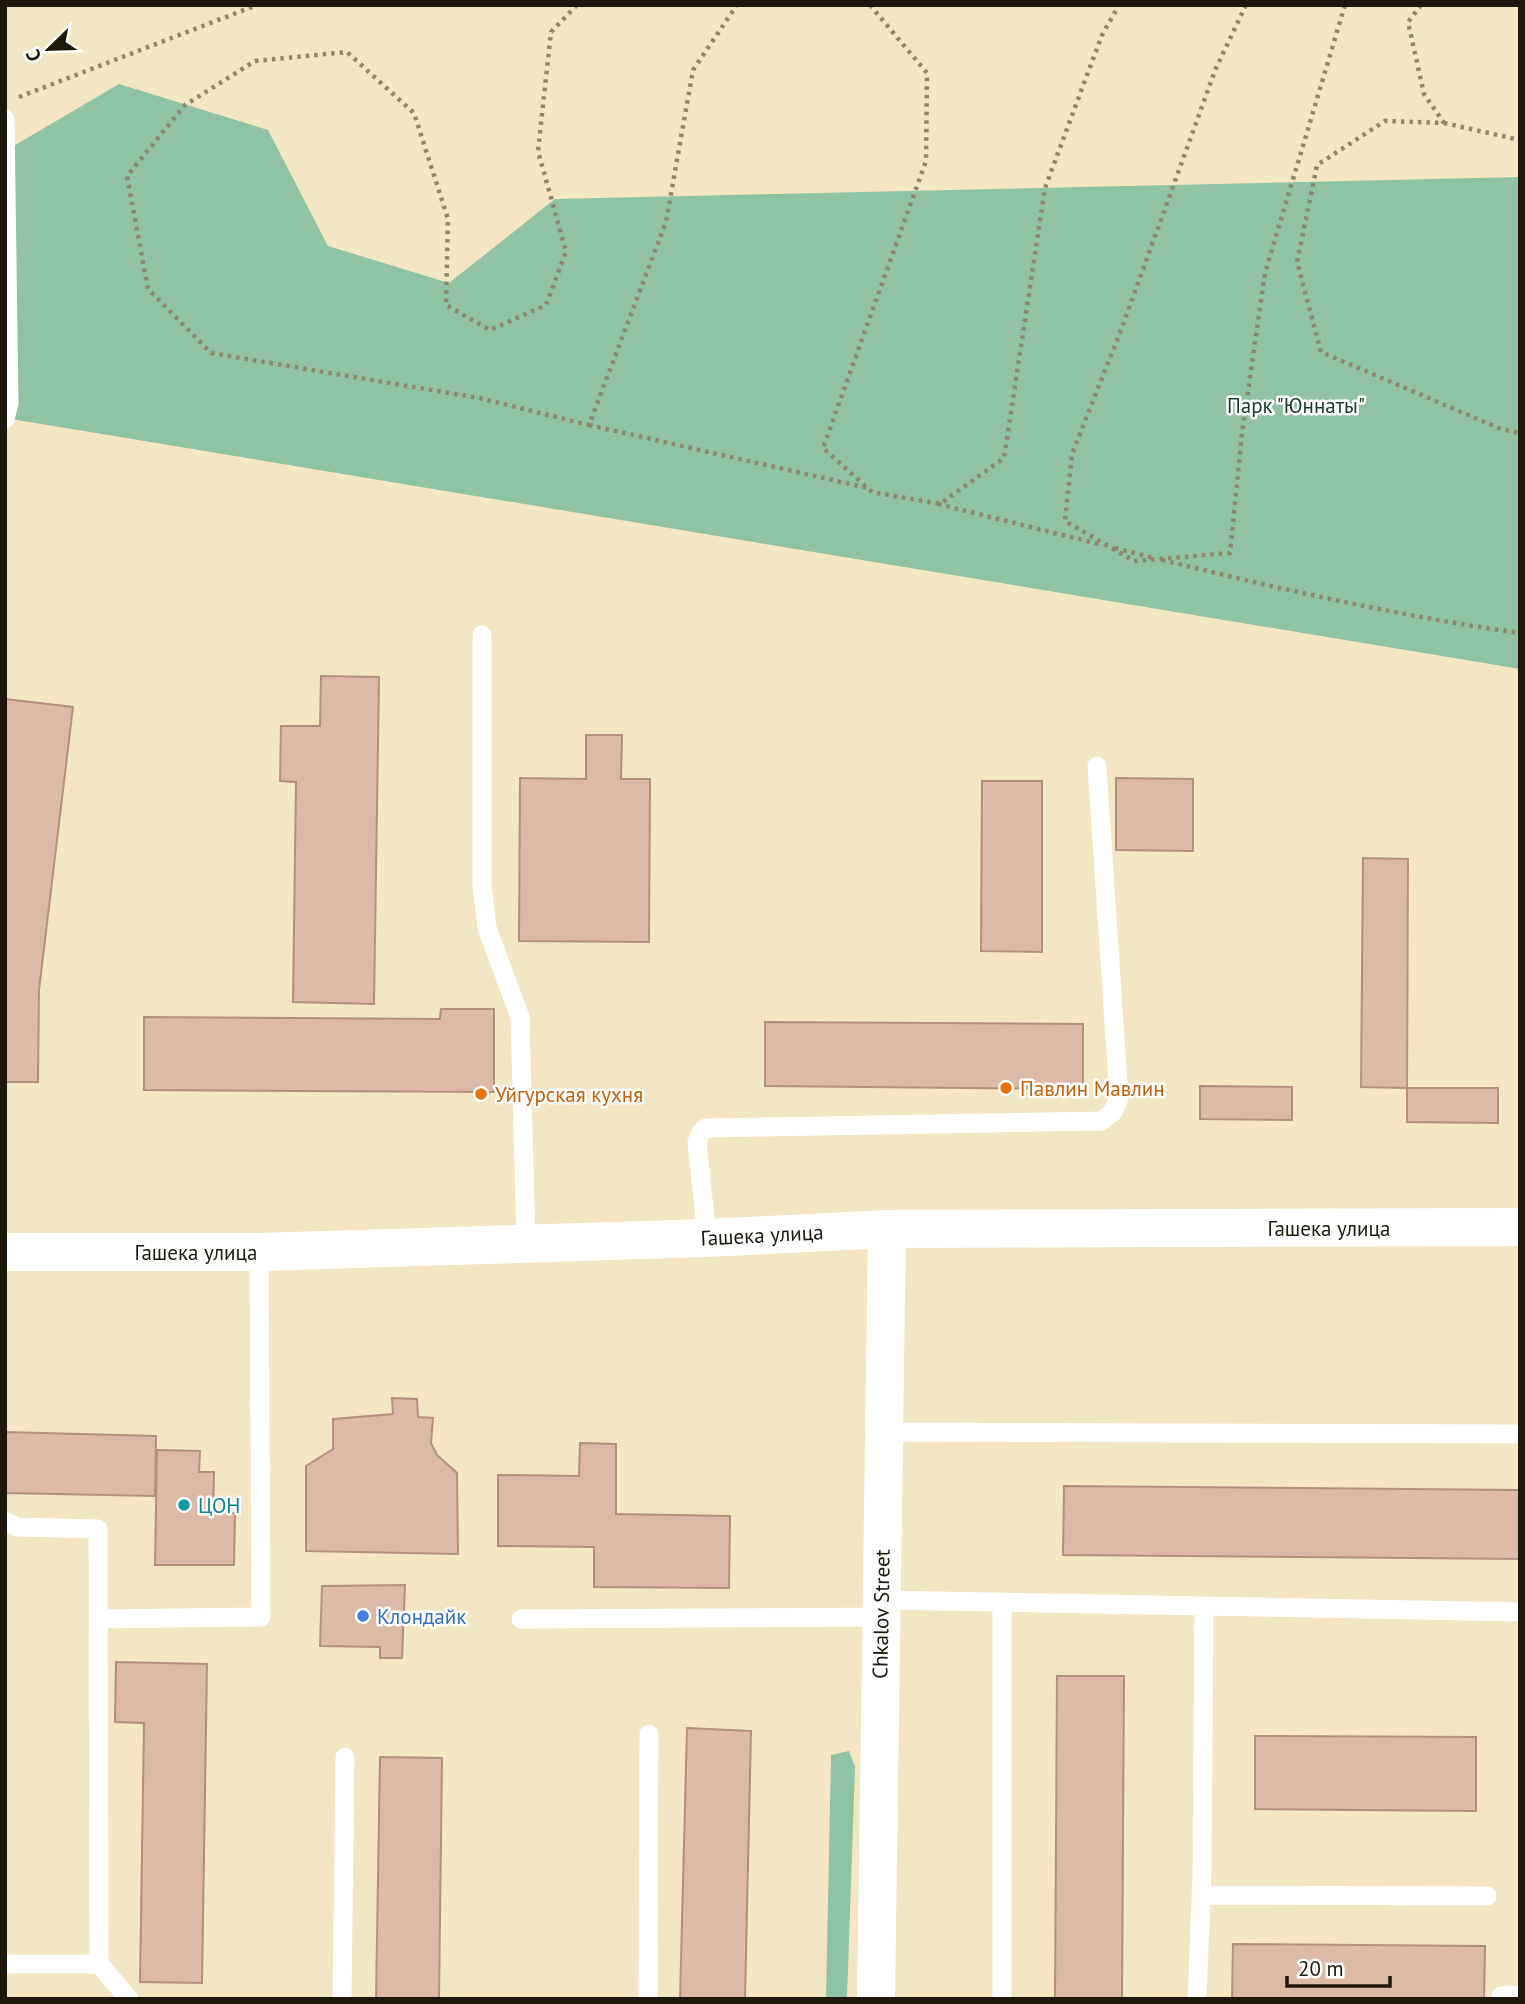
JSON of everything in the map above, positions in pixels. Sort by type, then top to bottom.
[{"type":"main road","name":"Гашека улица","points":[[5,1252],[259,1252],[707,1238],[887,1229],[1520,1227]]},
{"type":"main road","name":"Chkalov Street","points":[[876,1999],[887,1229]]},
{"type":"lane","points":[[5,120],[9,403],[5,419]]},
{"type":"lane","points":[[482,635],[482,885],[487,928],[520,1017],[526,1242]]},
{"type":"lane","points":[[707,1238],[697,1142],[706,1128],[1101,1121],[1113,1112],[1119,1098],[1097,766]]},
{"type":"lane","points":[[98,1619],[261,1617],[259,1252]]},
{"type":"lane","points":[[884,1432],[1520,1434]]},
{"type":"lane","points":[[5,1521],[17,1527],[98,1529],[99,1964],[129,1999]]},
{"type":"lane","points":[[1002,1602],[1002,1999]]},
{"type":"lane","points":[[521,1619],[882,1609],[1002,1602],[1520,1612]]},
{"type":"lane","points":[[1197,1999],[1205,1606]]},
{"type":"lane","points":[[648,1999],[649,1734]]},
{"type":"lane","points":[[342,1999],[345,1758]]},
{"type":"lane","points":[[1201,1895],[1487,1896]]},
{"type":"lane","points":[[5,1964],[99,1964]]},
{"type":"lane","points":[[1501,1999],[1501,1996],[1520,1995]]},
{"type":"path","points":[[18,98],[257,5]]},
{"type":"path","points":[[577,5],[551,32],[538,151],[566,252],[546,305],[489,330],[446,305],[448,219],[415,113],[347,52],[256,61],[185,104],[127,176],[148,289],[211,353],[479,398],[868,488]]},
{"type":"path","points":[[589,425],[666,222],[693,70],[737,5]]},
{"type":"path","points":[[870,5],[927,73],[926,160],[823,447],[872,492],[940,504],[1109,546]]},
{"type":"path","points":[[940,504],[1004,458],[1045,188],[1102,35],[1119,5]]},
{"type":"path","points":[[1246,5],[1216,68],[1121,330],[1072,454],[1065,521],[1134,561],[1230,553],[1242,433],[1265,273],[1345,5]]},
{"type":"path","points":[[1421,5],[1408,22],[1424,94],[1444,123]]},
{"type":"path","points":[[1520,140],[1444,123],[1385,121],[1317,165],[1297,262],[1321,352],[1501,429],[1520,433]]},
{"type":"path","points":[[1158,559],[1271,587],[1457,624],[1520,633]]},
{"type":"green space","name":"Парк \"Юннаты\"","points":[[119,84],[268,130],[328,246],[449,283],[555,199],[1520,177],[1520,669],[5,418],[5,151]]},
{"type":"green space","points":[[849,1751],[855,1767],[847,1999],[826,1999],[831,1755]]},
{"type":"building","points":[[321,676],[379,677],[374,1004],[293,1002],[296,782],[280,781],[281,726],[320,726]]},
{"type":"building","points":[[5,699],[73,707],[39,990],[38,1082],[5,1082]]},
{"type":"building","points":[[586,735],[622,735],[621,779],[650,779],[649,942],[519,941],[520,778],[586,779]]},
{"type":"building","points":[[1116,778],[1193,779],[1193,851],[1116,850]]},
{"type":"building","points":[[982,781],[1042,781],[1042,952],[981,951]]},
{"type":"building","points":[[1363,858],[1408,859],[1407,1088],[1361,1087]]},
{"type":"building","points":[[441,1009],[494,1009],[494,1092],[144,1090],[144,1017],[440,1019]]},
{"type":"building","points":[[765,1022],[1083,1024],[1083,1089],[765,1086]]},
{"type":"building","points":[[1200,1086],[1292,1087],[1292,1120],[1200,1119]]},
{"type":"building","points":[[1407,1088],[1498,1088],[1498,1123],[1407,1122]]},
{"type":"building","points":[[392,1398],[417,1399],[418,1417],[433,1418],[431,1443],[437,1455],[457,1473],[458,1554],[306,1551],[306,1466],[333,1449],[333,1419],[393,1414]]},
{"type":"building","points":[[5,1432],[156,1436],[155,1496],[5,1493]]},
{"type":"building","points":[[580,1443],[616,1444],[616,1514],[730,1516],[729,1588],[594,1587],[594,1547],[498,1546],[498,1475],[579,1476]]},
{"type":"building","name":"ЦОН","points":[[157,1450],[200,1451],[199,1472],[214,1472],[213,1513],[235,1513],[234,1565],[155,1565]]},
{"type":"building","points":[[1064,1486],[1520,1490],[1520,1559],[1063,1555]]},
{"type":"building","name":"Клондайк","points":[[405,1585],[402,1658],[380,1658],[380,1647],[320,1646],[322,1586]]},
{"type":"building","points":[[116,1662],[207,1664],[202,1983],[140,1982],[144,1723],[115,1722]]},
{"type":"building","points":[[1057,1676],[1124,1676],[1122,1999],[1055,1999]]},
{"type":"building","points":[[687,1728],[751,1731],[745,1999],[680,1999]]},
{"type":"building","points":[[1255,1736],[1476,1737],[1476,1811],[1255,1809]]},
{"type":"building","points":[[380,1757],[442,1758],[439,1999],[376,1999]]},
{"type":"building","points":[[1233,1944],[1485,1946],[1484,1999],[1232,1999]]},
{"type":"place","name":"Павлин Мавлин","points":[[1006,1088]]},
{"type":"place","name":"Уйгурская кухня","points":[[481,1094]]},
{"type":"place","name":"ЦОН","points":[[184,1505]]},
{"type":"place","name":"Клондайк","points":[[363,1616]]}]
